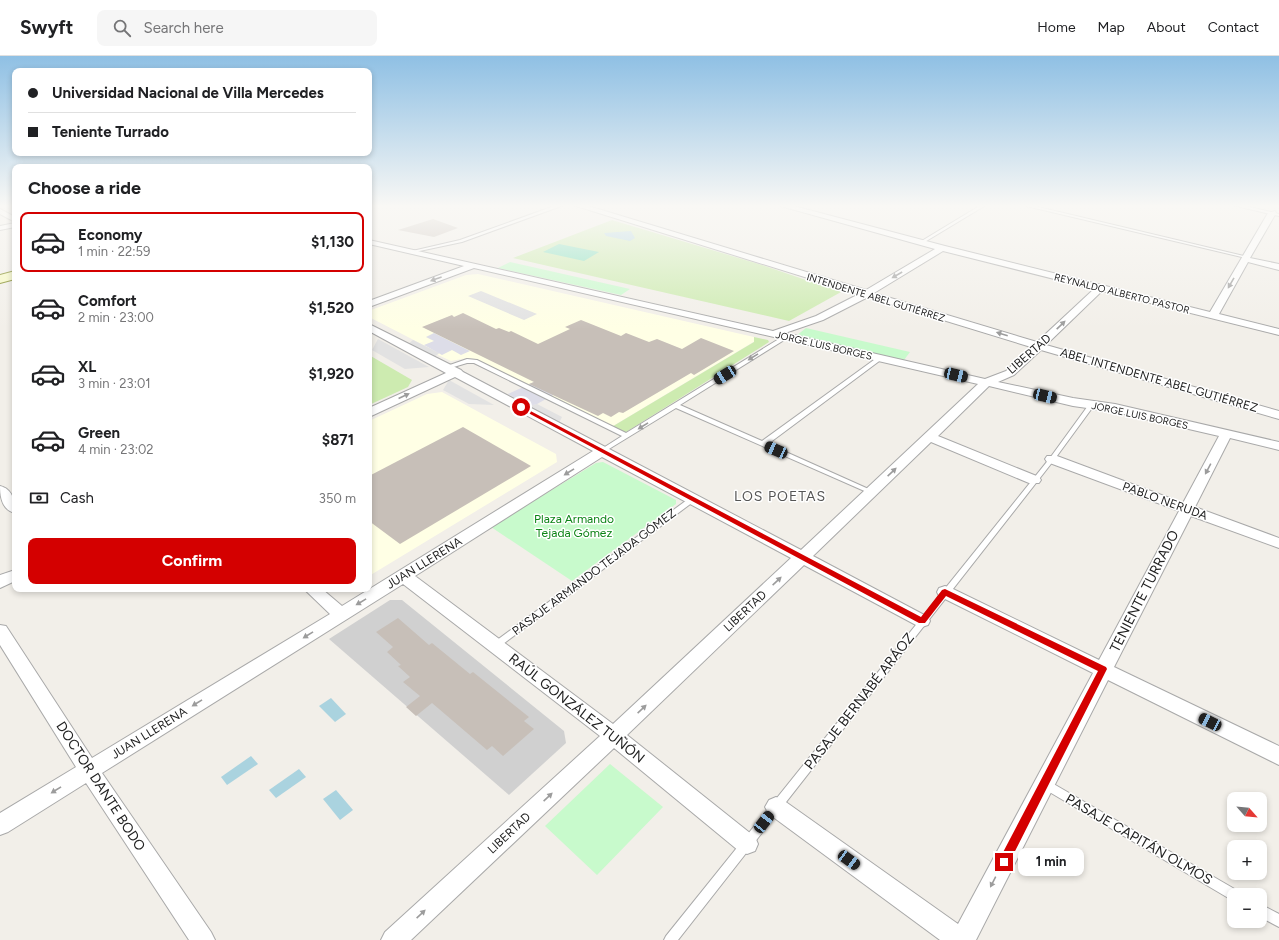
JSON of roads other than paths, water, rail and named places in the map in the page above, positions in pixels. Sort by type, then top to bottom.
[{"type":"main road","points":[[0,279],[12,276]]},
{"type":"street","name":"JORGE LUIS BORGES","points":[[386,246],[1073,402],[1092,404],[1279,446]]},
{"type":"street","name":"INTENDENTE ABEL GUTIÉRREZ","points":[[711,246],[1039,346]]},
{"type":"street","name":"REYNALDO ALBERTO PASTOR","points":[[936,246],[1279,332]]},
{"type":"street","points":[[1213,315],[1254,246]]},
{"type":"street","points":[[774,333],[800,327],[828,314],[942,248]]},
{"type":"street","points":[[1246,258],[1279,267]]},
{"type":"street","points":[[372,303],[472,266]]},
{"type":"street","name":"LIBERTAD","points":[[393,940],[614,736],[987,382],[1010,373],[1101,287]]},
{"type":"street","points":[[372,328],[922,621]]},
{"type":"street","name":"ABEL INTENDENTE ABEL GUTIÉRREZ","points":[[1039,346],[1279,415]]},
{"type":"street","points":[[372,411],[452,370]]},
{"type":"street","name":"TENIENTE TURRADO","points":[[963,940],[1186,508],[1226,434]]},
{"type":"street","points":[[929,437],[1034,480]]},
{"type":"street","name":"JUAN LLERENA","points":[[0,825],[404,576],[602,451]]},
{"type":"street","name":"PABLO NERUDA","points":[[1052,459],[1279,543]]},
{"type":"street","points":[[0,490],[12,505]]},
{"type":"street","points":[[0,582],[12,576]]},
{"type":"street","name":"RAÚL GONZÁLEZ TUÑÓN","points":[[404,576],[614,736],[747,844]]},
{"type":"street","points":[[315,592],[341,614]]},
{"type":"street","points":[[945,592],[1279,756]]},
{"type":"street","name":"DOCTOR DANTE BODO","points":[[0,631],[89,770],[203,940]]},
{"type":"street","points":[[776,807],[960,940]]},
{"type":"lane","points":[[410,252],[437,246]]},
{"type":"lane","points":[[1197,246],[1246,258]]},
{"type":"lane","name":"JUAN LLERENA","points":[[602,451],[786,336]]},
{"type":"lane","points":[[763,444],[880,358]]},
{"type":"lane","points":[[452,370],[467,361],[475,361],[627,436]]},
{"type":"lane","name":"PASAJE BERNABÉ ARÁOZ","points":[[670,940],[1052,459],[1092,404]]},
{"type":"lane","points":[[676,405],[871,492]]},
{"type":"lane","name":"PASAJE ARMANDO TEJADA GÓMEZ","points":[[496,646],[693,499]]},
{"type":"lane","name":"PASAJE CAPITÁN OLMOS","points":[[1044,783],[1227,891]]},
{"type":"lane","points":[[1267,914],[1279,921]]},
{"type":"water","points":[[331,698],[346,714],[335,722],[319,706]]},
{"type":"water","points":[[251,756],[258,764],[227,785],[221,777]]},
{"type":"water","points":[[299,769],[306,777],[276,798],[269,790]]},
{"type":"water","points":[[336,790],[353,810],[340,820],[323,799]]},
{"type":"district","name":"LOS POETAS","points":[[780,496]]},
{"type":"park label","name":"Plaza Armando Tejada Gómez","points":[[574,526]]}]
